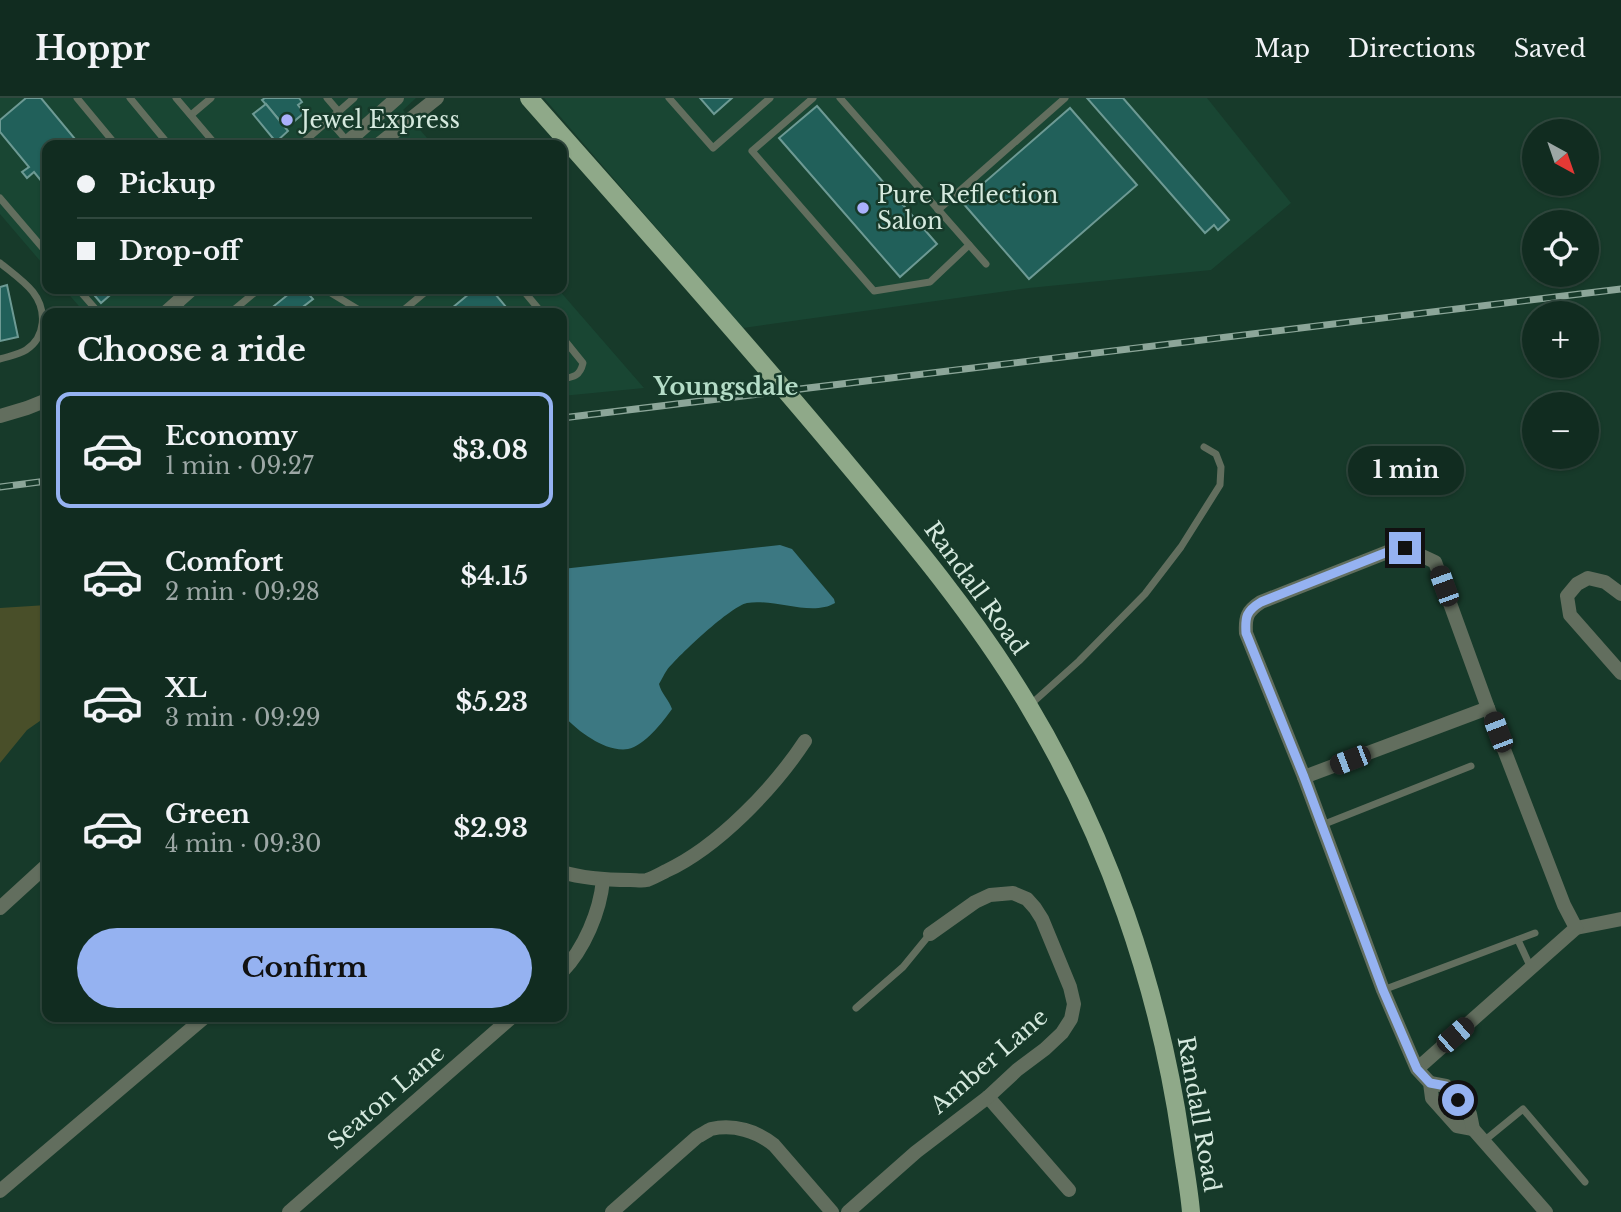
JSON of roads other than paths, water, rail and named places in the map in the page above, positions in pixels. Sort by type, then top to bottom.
[{"type":"main road","name":"Randall Road","points":[[529,98],[566,140]]},
{"type":"main road","name":"Randall Road","points":[[567,141],[786,391],[913,542],[976,624],[1029,706],[1083,808],[1117,892],[1155,1006],[1176,1108],[1191,1212]]},
{"type":"street","points":[[351,140],[397,98]]},
{"type":"street","points":[[384,140],[437,98]]},
{"type":"street","points":[[0,416],[42,402]]},
{"type":"street","points":[[1546,1212],[1473,1129],[1470,1114],[1446,1086],[1430,1083],[1417,1069],[1383,990],[1304,777],[1246,633],[1245,620],[1252,608],[1261,602],[1390,551],[1405,548],[1435,562],[1564,905],[1576,929]]},
{"type":"street","points":[[1621,594],[1605,582],[1588,578],[1577,584],[1567,596],[1570,615],[1621,673]]},
{"type":"street","points":[[1304,777],[1489,708]]},
{"type":"street","points":[[567,873],[603,880],[648,880],[678,866],[726,831],[756,801],[805,741]]},
{"type":"street","points":[[0,908],[42,870]]},
{"type":"street","points":[[567,967],[573,961],[593,918],[603,880]]},
{"type":"street","name":"Amber Lane","points":[[848,1212],[916,1152],[1045,1049],[1071,1019],[1074,1004],[1070,987],[1042,919],[1027,899],[1013,893],[990,895],[975,902],[930,934]]},
{"type":"street","points":[[1417,1069],[1576,929],[1621,919]]},
{"type":"street","points":[[0,1191],[199,1022]]},
{"type":"street","name":"Seaton Lane","points":[[289,1212],[506,1022]]},
{"type":"street","points":[[988,1097],[1069,1191]]},
{"type":"street","points":[[612,1212],[710,1129],[738,1128],[763,1136],[774,1145],[832,1212]]},
{"type":"lane","points":[[77,98],[112,140]]},
{"type":"lane","points":[[130,98],[165,140]]},
{"type":"lane","points":[[176,98],[212,140]]},
{"type":"lane","points":[[191,115],[211,98]]},
{"type":"lane","points":[[327,98],[339,112]]},
{"type":"lane","points":[[306,140],[354,98]]},
{"type":"lane","points":[[669,98],[713,148],[770,98]]},
{"type":"lane","points":[[813,98],[752,151],[874,291],[930,282],[969,246]]},
{"type":"lane","points":[[840,98],[986,264]]},
{"type":"lane","points":[[938,210],[1065,98]]},
{"type":"lane","points":[[329,120],[344,140]]},
{"type":"lane","points":[[0,198],[42,247]]},
{"type":"lane","points":[[0,263],[34,294],[40,304],[42,317]]},
{"type":"lane","points":[[82,294],[95,308]]},
{"type":"lane","points":[[238,308],[253,294]]},
{"type":"lane","points":[[333,294],[356,308]]},
{"type":"lane","points":[[406,308],[423,294]]},
{"type":"lane","points":[[526,294],[538,308]]},
{"type":"lane","points":[[0,359],[18,355],[28,349],[42,328]]},
{"type":"lane","points":[[567,343],[583,363],[581,371],[567,378]]},
{"type":"lane","points":[[1029,706],[1079,661],[1145,594],[1181,547],[1220,485],[1221,467],[1216,454],[1204,447]]},
{"type":"lane","points":[[1321,825],[1472,766]]},
{"type":"lane","points":[[1383,990],[1535,933]]},
{"type":"lane","points":[[856,1008],[903,967],[930,934]]},
{"type":"lane","points":[[1518,940],[1532,968]]},
{"type":"lane","points":[[1484,1141],[1522,1109],[1585,1182]]},
{"type":"water","points":[[780,545],[792,549],[835,603],[815,608],[757,602],[739,606],[693,643],[667,670],[659,684],[672,709],[664,720],[653,733],[634,747],[619,749],[609,747],[584,734],[567,719],[567,568]]},
{"type":"railway","points":[[567,417],[1621,289]]},
{"type":"railway","points":[[0,487],[42,482]]},
{"type":"place","name":"Jewel Express","points":[[287,120]]},
{"type":"place","name":"Pure Reflection Salon","points":[[863,208]]},
{"type":"district","name":"Youngsdale","points":[[726,386]]}]
